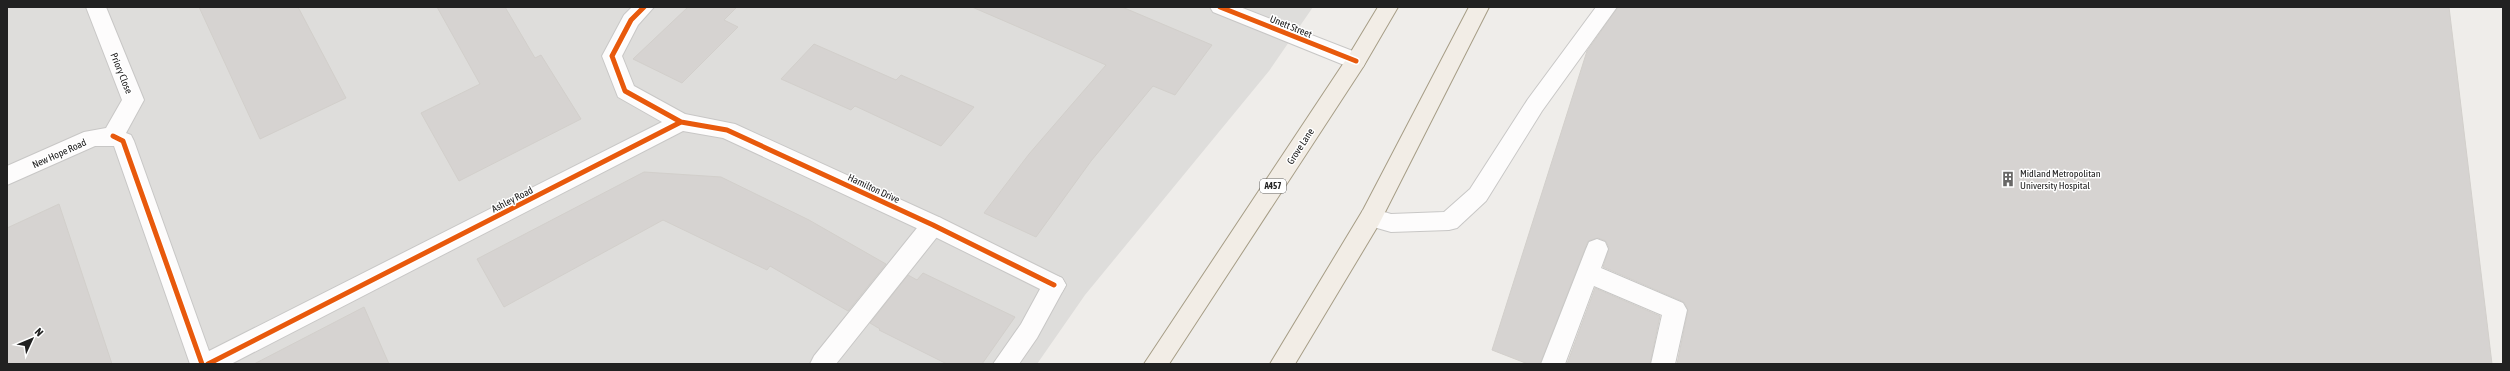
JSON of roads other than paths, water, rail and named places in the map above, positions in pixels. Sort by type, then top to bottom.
[{"type":"main road","name":"Grove Lane","points":[[1156,364],[1356,61],[1388,7]]},
{"type":"main road","points":[[1282,364],[1371,217],[1420,118],[1480,7]]},
{"type":"street","name":"Priory Close","points":[[96,7],[132,100],[113,136]]},
{"type":"street","points":[[644,7],[631,20],[612,56],[625,91],[681,122]]},
{"type":"street","name":"Unett Street","points":[[1220,7],[1356,61]]},
{"type":"street","points":[[1371,217],[1391,222],[1449,221],[1478,195],[1535,105],[1607,7]]},
{"type":"street","name":"Hamilton Drive","points":[[681,122],[727,130],[933,225],[1054,285],[1029,331],[1005,364]]},
{"type":"street","name":"Ashley Road","points":[[208,364],[681,122]]},
{"type":"street","name":"New Hope Road","points":[[7,176],[92,138],[113,136]]},
{"type":"street","points":[[113,136],[123,141],[202,364]]},
{"type":"street","points":[[822,364],[933,225]]},
{"type":"street","points":[[1553,364],[1597,249]]},
{"type":"street","points":[[1588,273],[1675,310],[1663,364]]},
{"type":"place","name":"Midland Metropolitan University Hospital","points":[[2008,179]]}]
